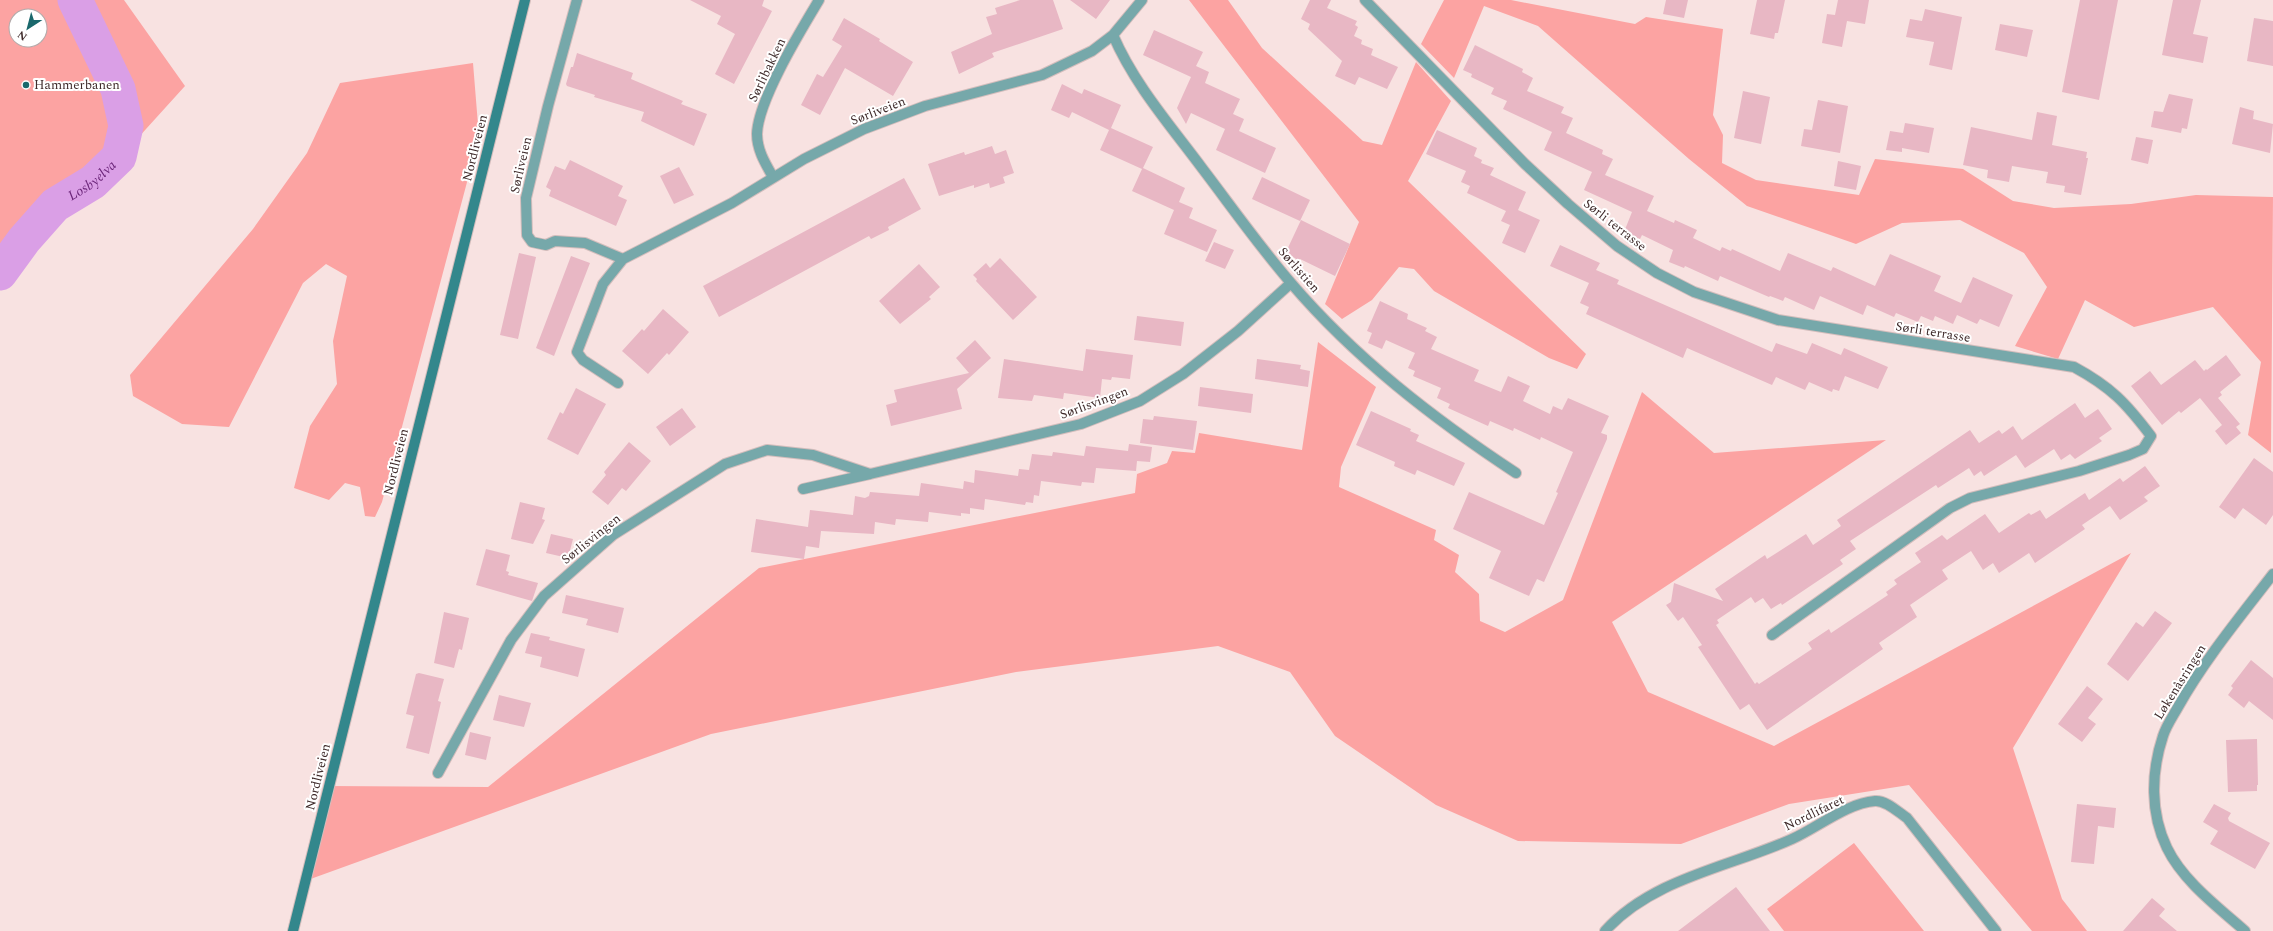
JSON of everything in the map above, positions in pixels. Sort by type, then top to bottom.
[{"type":"main road","name":"Nordliveien","points":[[293,931],[525,0]]},
{"type":"street","name":"Sørliveien","points":[[577,0],[548,106],[526,198],[527,234],[532,242],[546,245],[555,241],[585,243],[623,259]]},
{"type":"street","name":"Sørlibakken","points":[[773,177],[761,155],[757,134],[762,108],[787,57],[819,0]]},
{"type":"street","name":"Sørliveien","points":[[618,383],[582,360],[577,352],[603,284],[623,259],[732,203],[773,177],[864,129],[932,104],[1042,75],[1092,51],[1113,35],[1142,0]]},
{"type":"street","name":"Sørli terrasse","points":[[1365,0],[1525,164],[1617,246],[1657,273],[1694,292],[1778,320],[2074,367],[2096,379],[2121,398],[2151,436],[2144,449],[2129,455],[2079,471],[1970,498],[1950,508],[1772,635]]},
{"type":"street","name":"Sørlistien","points":[[1113,35],[1120,52],[1149,97],[1291,283],[1347,341],[1407,395],[1467,441],[1516,474]]},
{"type":"street","name":"Sørlisvingen","points":[[803,489],[1082,424],[1140,401],[1189,370],[1238,331],[1291,283]]},
{"type":"street","name":"Sørlisvingen","points":[[438,772],[511,640],[544,596],[613,535],[725,464],[767,450],[813,455],[870,474]]},
{"type":"street","name":"Løkenåsringen","points":[[2245,931],[2198,889],[2168,848],[2157,821],[2153,776],[2163,734],[2186,693],[2219,645],[2273,574]]},
{"type":"street","name":"Nordlifaret","points":[[1605,931],[1624,913],[1646,898],[1701,872],[1792,839],[1861,804],[1876,801],[1889,805],[1907,818],[1996,931]]},
{"type":"shaded area","points":[[0,0],[124,0],[185,86],[0,290]]},
{"type":"shaded area","points":[[1189,0],[1228,0],[1262,48],[1363,141],[1382,145],[1416,62],[1451,101],[1408,181],[1586,354],[1577,369],[1549,358],[1434,291],[1414,269],[1399,267],[1372,300],[1342,319],[1325,304],[1359,222]]},
{"type":"shaded area","points":[[1444,0],[1511,0],[1635,24],[1646,17],[1723,29],[1713,115],[1723,135],[1722,163],[1756,180],[1859,195],[1875,159],[1963,169],[2013,201],[2054,208],[2131,204],[2196,195],[2273,197],[2271,453],[2248,435],[2261,362],[2213,307],[2134,327],[2085,300],[2058,359],[2015,346],[2047,287],[2024,253],[1960,220],[1902,223],[1856,244],[1747,206],[1689,159],[1538,26],[1484,6],[1454,78],[1421,44]]},
{"type":"shaded area","points":[[473,63],[479,137],[382,502],[375,517],[365,516],[360,487],[345,483],[329,500],[294,488],[310,426],[337,384],[333,341],[347,276],[326,264],[303,283],[229,427],[182,424],[133,396],[130,375],[253,229],[307,153],[340,83]]},
{"type":"shaded area","points":[[1318,342],[1376,387],[1341,467],[1339,487],[1436,530],[1434,540],[1459,555],[1455,572],[1479,594],[1480,621],[1505,632],[1563,600],[1642,392],[1714,453],[1886,440],[1612,622],[1648,692],[1774,746],[2131,553],[2013,748],[2062,899],[2087,931],[2032,931],[1909,785],[1789,804],[1681,844],[1518,841],[1436,805],[1335,736],[1290,672],[1218,646],[1016,672],[711,734],[305,881],[329,786],[488,787],[759,568],[1135,493],[1137,474],[1167,463],[1172,451],[1195,453],[1199,433],[1302,450]]},
{"type":"shaded area","points":[[1854,843],[1924,931],[1784,931],[1767,909]]},
{"type":"building","points":[[690,0],[764,0],[762,6],[772,11],[734,84],[715,74],[735,34],[717,24],[721,16]]},
{"type":"building","points":[[1020,0],[1053,0],[1063,29],[992,53],[994,57],[959,74],[951,52],[992,34],[986,17],[997,14],[995,8]]},
{"type":"building","points":[[1070,0],[1110,0],[1096,19]]},
{"type":"building","points":[[1310,0],[1331,0],[1327,8],[1357,21],[1355,25],[1358,27],[1354,36],[1362,40],[1361,44],[1373,49],[1371,55],[1398,67],[1387,89],[1359,77],[1355,85],[1335,76],[1342,61],[1308,29],[1310,24],[1301,19]]},
{"type":"building","points":[[1666,0],[1688,0],[1684,18],[1663,14]]},
{"type":"building","points":[[1757,0],[1785,0],[1778,33],[1775,33],[1774,39],[1750,34]]},
{"type":"building","points":[[1838,0],[1869,0],[1865,24],[1847,21],[1842,47],[1822,43],[1827,14],[1835,15]]},
{"type":"building","points":[[2080,0],[2118,0],[2099,100],[2062,92]]},
{"type":"building","points":[[2173,0],[2201,0],[2193,34],[2208,37],[2203,63],[2162,55]]},
{"type":"building","points":[[1925,9],[1962,17],[1952,70],[1929,65],[1934,42],[1906,37],[1910,19],[1922,21]]},
{"type":"building","points":[[844,18],[880,39],[879,41],[913,62],[893,96],[845,68],[820,115],[801,105],[817,74],[823,77],[842,46],[832,40]]},
{"type":"building","points":[[2254,18],[2273,21],[2273,66],[2247,61]]},
{"type":"building","points":[[2000,24],[2033,30],[2027,57],[1995,50]]},
{"type":"building","points":[[1154,30],[1203,52],[1196,66],[1209,72],[1205,83],[1240,99],[1233,114],[1244,119],[1239,131],[1276,148],[1265,173],[1216,150],[1225,129],[1191,113],[1186,124],[1177,108],[1191,77],[1143,55]]},
{"type":"building","points":[[1475,45],[1523,69],[1522,72],[1533,78],[1527,91],[1564,107],[1561,113],[1573,118],[1566,133],[1603,150],[1602,154],[1613,159],[1605,175],[1654,196],[1647,211],[1674,223],[1675,220],[1697,230],[1693,238],[1720,251],[1722,247],[1731,251],[1732,249],[1780,271],[1788,253],[1831,271],[1833,267],[1875,286],[1890,254],[1941,276],[1934,291],[1961,303],[1973,277],[2013,295],[1999,327],[1980,319],[1977,324],[1957,315],[1953,324],[1935,316],[1933,321],[1921,316],[1918,322],[1896,313],[1894,317],[1867,305],[1863,315],[1820,296],[1814,310],[1785,297],[1783,301],[1770,296],[1769,297],[1720,276],[1718,281],[1685,266],[1684,268],[1669,262],[1673,250],[1642,235],[1640,239],[1624,232],[1632,212],[1584,190],[1592,172],[1544,150],[1552,132],[1503,109],[1507,101],[1491,94],[1494,88],[1471,77],[1472,74],[1463,70]]},
{"type":"building","points":[[577,53],[633,73],[631,79],[683,101],[681,104],[707,114],[694,146],[641,121],[644,112],[594,97],[595,95],[567,86],[566,84],[571,67],[573,67]]},
{"type":"building","points":[[1062,84],[1082,94],[1084,89],[1121,105],[1111,128],[1153,147],[1143,168],[1185,188],[1179,202],[1193,208],[1189,218],[1217,230],[1207,252],[1164,234],[1174,210],[1132,191],[1142,169],[1100,150],[1109,130],[1072,112],[1069,118],[1051,110]]},
{"type":"building","points":[[1743,91],[1770,97],[1761,144],[1734,138]]},
{"type":"building","points":[[2169,94],[2193,99],[2187,129],[2182,128],[2181,133],[2151,127],[2154,111],[2163,112]]},
{"type":"building","points":[[1818,100],[1848,106],[1840,153],[1801,146],[1804,129],[1812,130]]},
{"type":"building","points":[[2240,107],[2254,111],[2253,119],[2273,124],[2270,153],[2232,144]]},
{"type":"building","points":[[2037,112],[2057,116],[2052,145],[2087,152],[2086,158],[2088,158],[2081,195],[2064,192],[2065,186],[2046,183],[2048,172],[2012,166],[2009,182],[1987,178],[1988,170],[1963,165],[1971,127],[2032,140]]},
{"type":"building","points":[[1905,123],[1934,128],[1929,153],[1902,148],[1902,152],[1886,150],[1890,131],[1903,133]]},
{"type":"building","points":[[1437,130],[1477,148],[1474,156],[1482,160],[1481,163],[1494,168],[1490,175],[1526,192],[1518,210],[1540,220],[1525,253],[1502,243],[1510,225],[1501,221],[1506,211],[1467,193],[1470,186],[1461,182],[1466,171],[1426,154]]},
{"type":"building","points":[[2136,137],[2153,140],[2148,164],[2131,160]]},
{"type":"building","points":[[992,146],[995,154],[1006,150],[1014,173],[1003,177],[1005,183],[990,188],[989,183],[974,188],[974,185],[939,196],[928,164],[964,152],[965,155]]},
{"type":"building","points":[[570,160],[623,186],[618,196],[627,200],[616,226],[549,196],[551,190],[546,187],[555,166],[565,170]]},
{"type":"building","points":[[1838,161],[1861,166],[1856,190],[1834,186]]},
{"type":"building","points":[[679,167],[694,195],[674,204],[660,176]]},
{"type":"building","points":[[1262,177],[1310,200],[1300,221],[1252,199]]},
{"type":"building","points":[[904,178],[921,209],[888,227],[889,230],[871,239],[869,236],[719,317],[703,286]]},
{"type":"building","points":[[1301,220],[1350,244],[1335,276],[1300,259],[1299,261],[1286,252]]},
{"type":"building","points":[[1214,242],[1234,250],[1225,269],[1205,261]]},
{"type":"building","points":[[1560,245],[1600,263],[1596,270],[1619,280],[1617,284],[1772,352],[1776,343],[1807,354],[1812,343],[1841,355],[1844,348],[1888,367],[1878,389],[1845,376],[1839,391],[1833,389],[1832,392],[1809,382],[1805,390],[1776,377],[1772,385],[1687,348],[1683,358],[1586,314],[1589,307],[1580,303],[1589,283],[1550,266]]},
{"type":"building","points":[[519,253],[536,257],[518,339],[500,335]]},
{"type":"building","points":[[571,256],[590,263],[554,356],[536,348]]},
{"type":"building","points":[[1000,258],[1037,297],[1013,320],[976,281],[977,279],[973,275],[986,263],[990,268]]},
{"type":"building","points":[[919,264],[940,287],[929,297],[931,299],[900,324],[879,301]]},
{"type":"building","points":[[1380,301],[1408,314],[1407,319],[1427,328],[1425,331],[1437,337],[1431,349],[1479,370],[1474,381],[1501,392],[1508,376],[1530,386],[1523,401],[1550,414],[1553,406],[1562,410],[1568,398],[1609,416],[1601,433],[1607,435],[1607,439],[1569,526],[1544,582],[1537,579],[1529,596],[1489,578],[1501,551],[1453,529],[1469,492],[1544,525],[1573,452],[1541,437],[1540,440],[1514,428],[1513,431],[1490,421],[1488,426],[1448,408],[1450,404],[1437,398],[1441,388],[1413,376],[1415,371],[1408,368],[1415,353],[1386,340],[1382,349],[1368,343],[1372,333],[1367,331]]},
{"type":"building","points":[[663,309],[689,332],[669,355],[667,353],[648,374],[622,351],[642,329],[644,331]]},
{"type":"building","points":[[1137,316],[1184,322],[1181,346],[1134,340]]},
{"type":"building","points":[[975,340],[991,358],[957,389],[962,409],[891,426],[886,405],[897,402],[894,390],[969,373],[956,358]]},
{"type":"building","points":[[1086,349],[1133,355],[1130,379],[1112,377],[1111,380],[1102,379],[1100,398],[1064,393],[1063,399],[1034,395],[1032,401],[998,398],[1004,359],[1083,371]]},
{"type":"building","points":[[2226,355],[2241,375],[2220,392],[2222,395],[2218,398],[2240,424],[2236,427],[2241,433],[2226,445],[2215,431],[2222,425],[2200,398],[2181,413],[2179,411],[2162,425],[2131,386],[2150,371],[2161,385],[2195,360],[2204,371]]},
{"type":"building","points":[[1257,359],[1301,365],[1300,369],[1310,371],[1308,387],[1255,379]]},
{"type":"building","points":[[1200,387],[1253,394],[1251,413],[1198,406]]},
{"type":"building","points":[[576,388],[606,404],[578,455],[547,439],[560,412],[563,414]]},
{"type":"building","points":[[2075,403],[2085,418],[2098,409],[2112,429],[2099,438],[2102,441],[2075,459],[2070,454],[2061,460],[2054,449],[2025,468],[2016,455],[1984,476],[1981,471],[1974,476],[1969,468],[1938,488],[1936,485],[1850,541],[1856,549],[1840,560],[1843,564],[1782,605],[1781,603],[1771,609],[1763,598],[1755,603],[1751,597],[1717,620],[1719,623],[1716,625],[1755,684],[1757,682],[1759,684],[1812,649],[1808,643],[1829,629],[1831,633],[1888,595],[1886,592],[1897,584],[1894,580],[1921,562],[1915,553],[1942,535],[1947,540],[1985,514],[1999,533],[2029,513],[2031,515],[2040,510],[2046,519],[2085,493],[2089,500],[2120,478],[2123,482],[2145,466],[2160,486],[2144,497],[2148,501],[2120,520],[2110,506],[2082,525],[2085,529],[2035,563],[2029,553],[1999,573],[1993,563],[1983,570],[1971,551],[1942,570],[1948,579],[1910,605],[1917,617],[1879,643],[1883,649],[1767,730],[1749,704],[1740,710],[1698,647],[1702,645],[1683,617],[1678,621],[1666,605],[1671,602],[1674,583],[1723,601],[1715,589],[1765,555],[1767,559],[1806,534],[1813,545],[1841,526],[1837,520],[1970,430],[1979,443],[1999,430],[2002,434],[2013,426],[2022,440]]},
{"type":"building","points":[[682,408],[696,427],[670,446],[656,427]]},
{"type":"building","points":[[1371,411],[1411,429],[1410,431],[1419,435],[1416,441],[1465,463],[1454,486],[1417,470],[1415,475],[1394,466],[1395,462],[1356,445]]},
{"type":"building","points":[[1154,416],[1197,421],[1193,450],[1140,443],[1143,419],[1153,420]]},
{"type":"building","points":[[629,442],[651,461],[626,491],[622,488],[608,505],[592,492],[606,475],[604,472]]},
{"type":"building","points":[[1129,444],[1152,447],[1150,462],[1137,461],[1136,471],[1096,468],[1094,483],[1082,482],[1081,486],[1041,481],[1039,496],[1034,495],[1033,503],[1026,502],[1025,505],[985,499],[984,510],[970,508],[970,514],[961,513],[961,516],[929,512],[928,522],[896,519],[895,525],[875,522],[874,534],[821,531],[819,548],[806,546],[804,559],[751,552],[756,519],[808,527],[810,510],[853,515],[855,496],[865,498],[869,496],[870,492],[919,496],[921,483],[963,489],[964,481],[974,483],[975,470],[1018,476],[1019,469],[1029,470],[1032,454],[1052,456],[1053,452],[1084,456],[1086,446],[1128,451]]},
{"type":"building","points":[[2254,458],[2273,472],[2273,515],[2266,525],[2243,508],[2235,519],[2219,507]]},
{"type":"building","points":[[520,502],[545,508],[542,519],[545,520],[533,544],[511,539]]},
{"type":"building","points":[[551,534],[573,539],[568,558],[546,553]]},
{"type":"building","points":[[486,549],[510,555],[506,571],[509,572],[508,575],[538,583],[532,601],[476,585]]},
{"type":"building","points":[[566,595],[624,608],[618,633],[586,625],[588,619],[562,613]]},
{"type":"building","points":[[2155,611],[2172,623],[2128,681],[2107,664],[2136,622],[2143,627]]},
{"type":"building","points":[[444,612],[469,618],[462,650],[459,649],[454,668],[434,663]]},
{"type":"building","points":[[531,633],[550,637],[549,640],[585,649],[578,677],[540,667],[542,657],[525,653]]},
{"type":"building","points":[[2251,660],[2273,678],[2273,720],[2249,701],[2244,708],[2228,695],[2233,688],[2231,686]]},
{"type":"building","points":[[419,673],[444,679],[438,701],[441,702],[429,754],[406,748],[414,716],[406,714],[416,674]]},
{"type":"building","points":[[2087,686],[2103,699],[2088,718],[2096,724],[2082,742],[2058,724]]},
{"type":"building","points":[[499,695],[531,703],[524,727],[493,720]]},
{"type":"building","points":[[470,732],[491,737],[486,760],[465,755]]},
{"type":"building","points":[[2257,739],[2257,791],[2228,792],[2226,740]]},
{"type":"building","points":[[2077,804],[2116,808],[2114,828],[2098,826],[2094,864],[2071,862]]},
{"type":"building","points":[[2214,804],[2231,813],[2228,818],[2229,821],[2270,843],[2255,869],[2210,844],[2218,831],[2203,822]]},
{"type":"building","points":[[1736,887],[1770,931],[1678,931]]},
{"type":"building","points":[[2152,898],[2165,909],[2159,916],[2177,931],[2123,931]]},
{"type":"waterway","name":"Losbyelva","points":[[0,273],[24,240],[55,205],[93,182],[119,157],[126,126],[118,89],[75,0]]},
{"type":"place","name":"Hammerbanen","points":[[26,85]]}]
